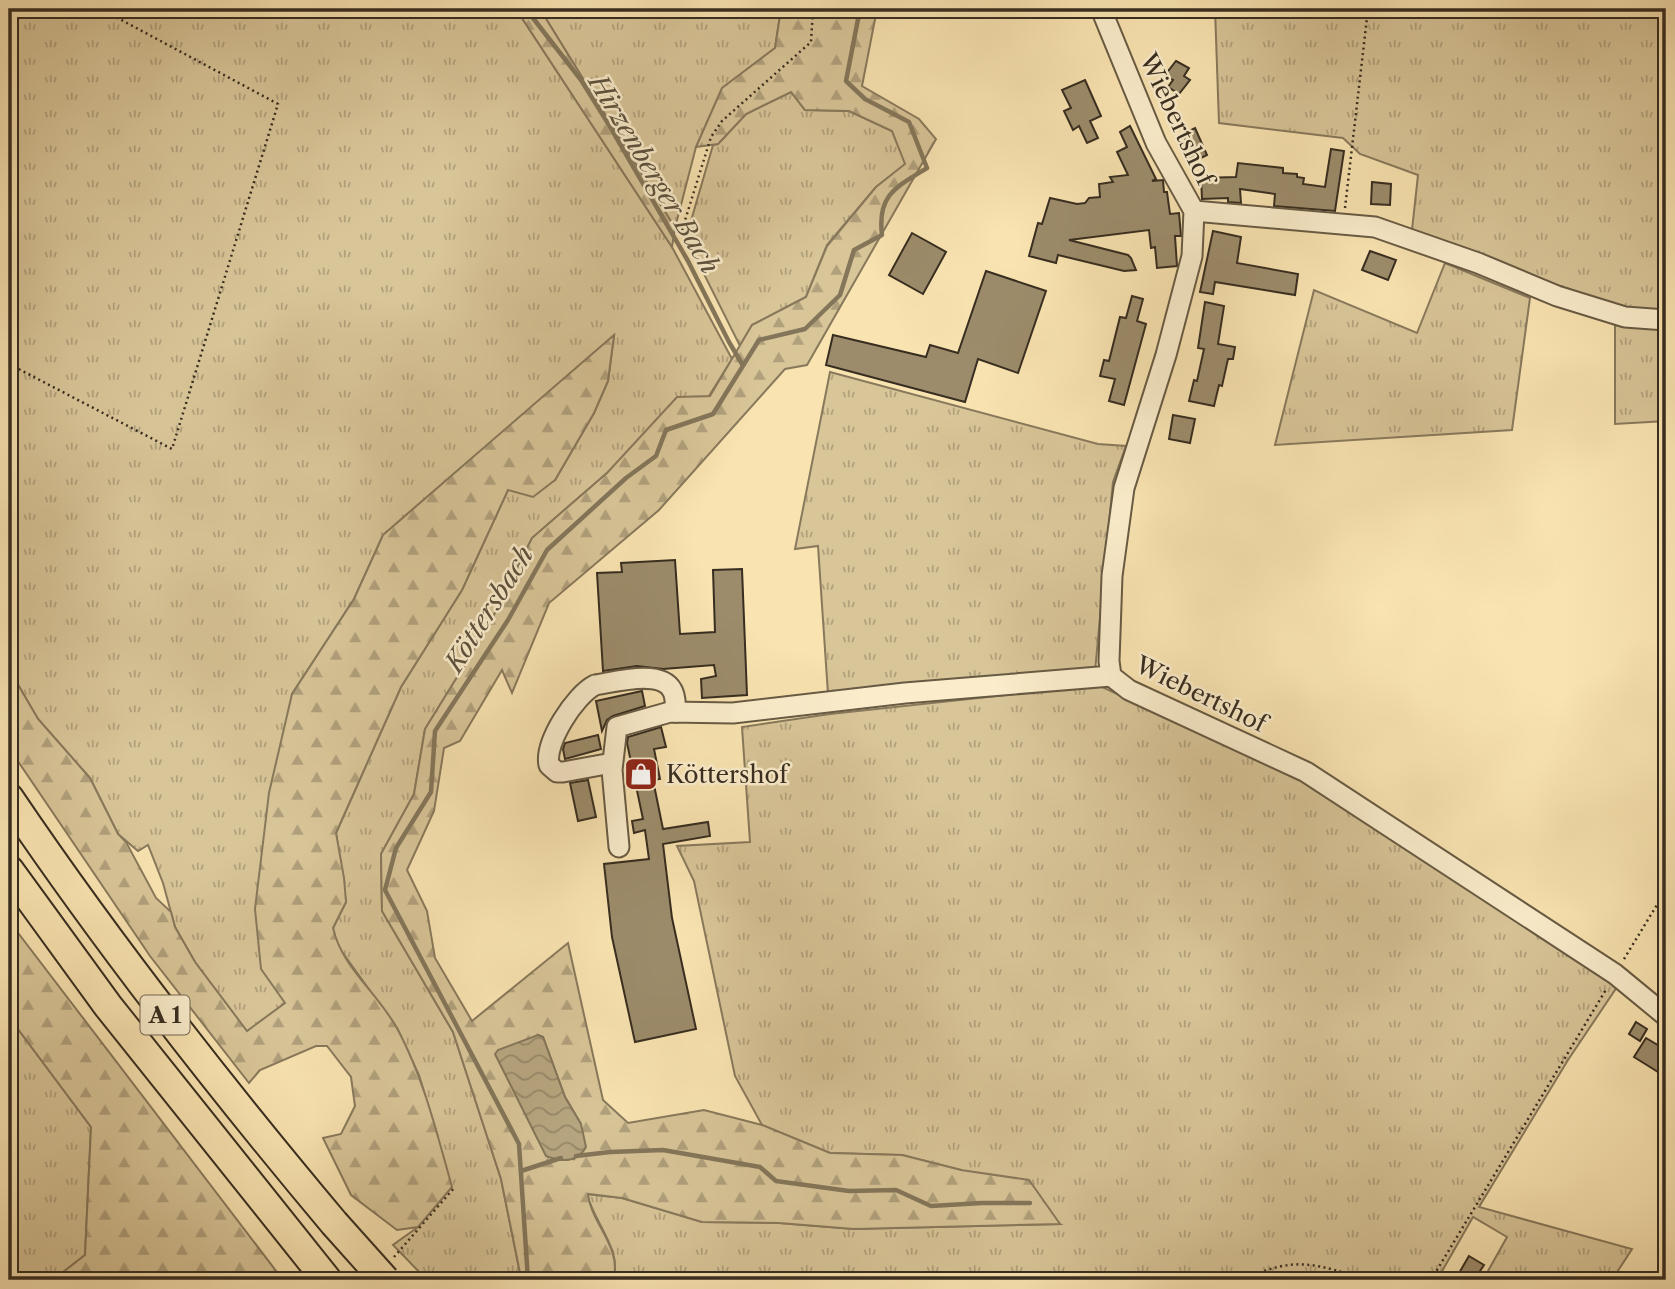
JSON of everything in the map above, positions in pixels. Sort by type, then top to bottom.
[{"type":"highway","name":"A 1","points":[[9,798],[96,923],[245,1116],[334,1223],[388,1270]]},
{"type":"highway","name":"A 1","points":[[9,870],[116,1017],[327,1280]]},
{"type":"street","name":"Wiebertshof","points":[[1101,9],[1156,143],[1194,211],[1192,256],[1166,355],[1124,488],[1112,576],[1109,661],[1111,676],[1129,690],[1306,772],[1615,974],[1666,1016]]},
{"type":"street","name":"Wiebertshof","points":[[1194,211],[1375,227],[1558,296],[1625,317],[1666,320]]},
{"type":"street","points":[[619,847],[612,763],[617,727],[677,712],[733,713],[905,693],[1111,676]]},
{"type":"street","points":[[612,763],[563,772],[557,772],[549,765],[550,747],[565,717],[589,688],[637,678],[665,681],[674,692],[677,712]]},
{"type":"path","points":[[9,364],[172,449],[278,104],[102,9]]},
{"type":"path","points":[[682,230],[711,137],[723,121],[811,42],[814,9]]},
{"type":"path","points":[[1343,225],[1368,10],[1376,9]]},
{"type":"path","points":[[1431,1280],[1666,890]]},
{"type":"path","points":[[388,1270],[454,1188]]},
{"type":"path","points":[[1244,1280],[1272,1267],[1298,1263],[1369,1280]]},
{"type":"green space","points":[[9,9],[516,9],[672,247],[732,359],[709,396],[607,473],[532,538],[488,627],[425,729],[414,794],[381,854],[382,911],[453,1032],[501,1179],[520,1273],[515,1280],[427,1280],[393,1245],[418,1227],[438,1137],[419,1075],[397,1028],[337,945],[333,928],[346,902],[336,833],[401,687],[462,590],[508,490],[555,480],[594,413],[608,381],[614,336],[383,535],[354,599],[292,694],[283,998],[285,1003],[247,1032],[195,962],[175,927],[163,883],[148,845],[138,851],[118,834],[90,778],[38,719],[9,665]]},
{"type":"green space","points":[[516,9],[540,9],[675,228],[672,247]]},
{"type":"green space","points":[[540,9],[781,9],[775,48],[722,89],[696,147],[675,228]]},
{"type":"green space","points":[[781,9],[877,9],[862,86],[919,119],[936,139],[807,365],[785,369],[659,510],[549,603],[512,693],[502,670],[460,741],[444,748],[434,811],[407,870],[427,911],[435,958],[472,1021],[568,943],[603,1100],[628,1123],[704,1110],[762,1125],[830,1153],[902,1155],[961,1170],[1029,1180],[1060,1224],[854,1229],[779,1223],[702,1222],[622,1198],[588,1194],[590,1205],[614,1257],[613,1280],[516,1280],[520,1273],[501,1179],[453,1032],[382,911],[381,854],[414,794],[425,729],[488,627],[532,538],[607,473],[677,397],[710,396],[752,325],[806,297],[827,246],[876,187],[905,164],[892,131],[849,111],[805,110],[791,92],[746,114],[718,144],[696,147],[722,88],[775,48]],"holes":[[[538,1035],[543,1037],[565,1097],[581,1124],[574,1160]]]},
{"type":"green space","points":[[1215,9],[1666,9],[1666,313],[1624,310],[1412,230],[1418,175],[1360,154],[1343,138],[1219,123]]},
{"type":"green space","points":[[791,92],[805,110],[849,111],[892,131],[906,164],[876,187],[827,245],[806,297],[752,325],[740,346],[686,238],[713,145],[718,144],[746,114]]},
{"type":"green space","points":[[1445,263],[1530,298],[1512,430],[1275,445],[1314,290],[1417,333]]},
{"type":"green space","points":[[1615,325],[1666,329],[1666,421],[1615,424]]},
{"type":"green space","points":[[614,335],[608,381],[594,413],[555,480],[533,497],[508,490],[462,590],[401,687],[336,833],[346,902],[333,928],[344,956],[390,1017],[407,1049],[429,1107],[452,1187],[418,1227],[397,1230],[351,1195],[323,1138],[341,1134],[355,1106],[351,1077],[327,1046],[316,1046],[260,1070],[249,1083],[150,956],[9,748],[9,665],[38,719],[90,778],[118,834],[126,842],[156,898],[171,912],[175,927],[195,962],[247,1031],[285,1003],[261,969],[255,909],[269,793],[292,694],[354,599],[383,535]]},
{"type":"green space","points":[[830,372],[1098,444],[1126,446],[1113,482],[1095,671],[828,694],[818,546],[795,549]]},
{"type":"green space","points":[[1098,685],[1303,781],[1617,987],[1568,1060],[1479,1207],[1632,1249],[1612,1280],[1483,1280],[1507,1237],[1473,1217],[1437,1280],[613,1280],[615,1269],[611,1247],[587,1194],[622,1198],[702,1222],[779,1223],[854,1229],[1060,1224],[961,1170],[902,1155],[830,1153],[762,1125],[735,1076],[694,881],[677,846],[750,842],[742,727],[830,714]]},
{"type":"green space","points":[[9,921],[283,1280],[53,1280],[85,1255],[91,1127],[9,1017]]},
{"type":"green space","points":[[9,1017],[91,1127],[85,1255],[53,1280],[9,1280]]},
{"type":"water","points":[[538,1035],[543,1037],[565,1097],[581,1124],[586,1147],[578,1156],[568,1160],[546,1156],[495,1054],[498,1050]]},
{"type":"building","points":[[1176,61],[1189,68],[1184,76],[1190,80],[1179,94],[1168,87],[1173,80],[1165,75]]},
{"type":"building","points":[[1085,80],[1101,116],[1090,121],[1098,138],[1087,143],[1079,126],[1073,130],[1064,111],[1071,108],[1062,90]]},
{"type":"building","points":[[1130,126],[1156,179],[1152,181],[1163,180],[1170,214],[1179,213],[1181,236],[1175,236],[1177,266],[1157,268],[1155,247],[1151,248],[1149,230],[1069,240],[1128,255],[1136,270],[1124,271],[1058,255],[1056,263],[1029,256],[1038,223],[1042,224],[1050,198],[1077,204],[1085,203],[1089,198],[1100,197],[1099,184],[1113,182],[1110,177],[1128,175],[1117,152],[1127,147],[1120,132]]},
{"type":"building","points":[[1195,128],[1207,155],[1189,164],[1179,144],[1186,141],[1183,134]]},
{"type":"building","points":[[1331,149],[1344,151],[1335,211],[1274,206],[1275,194],[1240,189],[1241,203],[1228,202],[1228,198],[1202,199],[1201,178],[1236,177],[1238,163],[1283,168],[1283,173],[1297,174],[1297,177],[1304,178],[1303,184],[1325,187]]},
{"type":"building","points":[[1372,182],[1391,184],[1390,205],[1371,204]]},
{"type":"building","points":[[1213,231],[1241,237],[1237,263],[1298,274],[1295,295],[1215,282],[1213,294],[1200,292]]},
{"type":"building","points":[[912,233],[946,252],[923,294],[889,275]]},
{"type":"building","points":[[1370,251],[1396,260],[1388,280],[1362,270]]},
{"type":"building","points":[[986,271],[1046,291],[1018,373],[978,359],[965,402],[826,365],[833,335],[926,357],[930,345],[958,353]]},
{"type":"building","points":[[1132,296],[1143,299],[1137,321],[1146,324],[1124,405],[1109,401],[1115,379],[1100,376],[1104,360],[1109,361],[1120,317],[1126,318]]},
{"type":"building","points":[[1205,302],[1224,306],[1218,344],[1235,347],[1233,359],[1228,359],[1214,406],[1189,401],[1194,380],[1197,381],[1204,349],[1198,348]]},
{"type":"building","points":[[1173,415],[1195,419],[1190,443],[1169,439]]},
{"type":"building","points":[[675,560],[680,634],[715,632],[713,570],[742,569],[747,695],[702,698],[701,679],[716,676],[714,665],[663,669],[637,666],[603,671],[597,573],[622,572],[621,563]]},
{"type":"building","points":[[642,691],[645,706],[613,716],[607,720],[602,731],[596,701]]},
{"type":"building","points":[[661,727],[666,747],[654,749],[660,779],[653,780],[663,829],[708,822],[710,836],[663,844],[672,918],[696,1029],[635,1042],[612,937],[604,864],[649,859],[645,830],[634,833],[632,821],[643,819],[627,743],[628,737]]},
{"type":"building","points":[[598,735],[601,749],[565,759],[565,743]]},
{"type":"building","points":[[588,780],[596,817],[578,821],[570,783]]},
{"type":"building","points":[[1636,1022],[1647,1029],[1640,1041],[1629,1034]]},
{"type":"building","points":[[1646,1038],[1666,1050],[1666,1077],[1634,1057]]},
{"type":"building","points":[[1469,1256],[1484,1265],[1474,1280],[1455,1280]]},
{"type":"waterway","name":"Hirzenberger Bach","points":[[526,9],[581,80],[609,125],[688,261],[742,364]]},
{"type":"waterway","name":"Köttersbach","points":[[528,1280],[519,1144],[385,890],[396,848],[431,792],[435,731],[508,620],[547,550],[626,478],[656,456],[666,430],[713,414],[759,340],[805,329],[840,295],[854,250],[882,235],[881,221],[886,201],[898,187],[927,168],[909,122],[865,99],[846,81],[860,9]]},
{"type":"waterway","points":[[576,1156],[663,1150],[760,1167],[776,1181],[849,1191],[896,1190],[931,1206],[1030,1203]]},
{"type":"waterway","points":[[521,1171],[561,1158]]},
{"type":"place","name":"Köttershof","points":[[641,774]]}]
